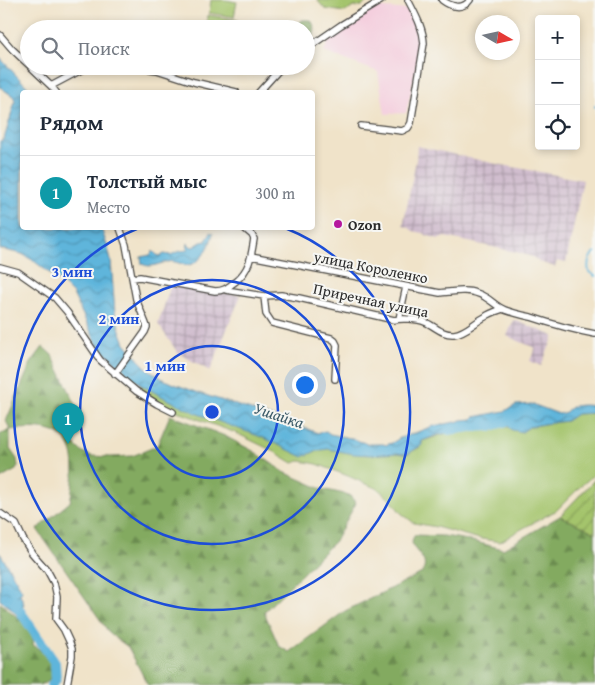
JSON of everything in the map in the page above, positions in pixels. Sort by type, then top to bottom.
[{"type":"street","points":[[315,43],[382,0]]},
{"type":"street","points":[[361,126],[402,131],[408,128],[411,123],[424,34],[408,0]]},
{"type":"street","points":[[442,0],[446,3],[463,6],[470,0]]},
{"type":"street","points":[[0,35],[20,57]]},
{"type":"street","points":[[39,75],[54,90]]},
{"type":"street","points":[[51,86],[72,75]]},
{"type":"street","points":[[173,75],[228,90]]},
{"type":"street","points":[[263,90],[275,75]]},
{"type":"street","points":[[116,373],[146,330],[146,324],[136,298],[126,245],[121,230]]},
{"type":"street","points":[[132,278],[215,291],[226,290],[244,274],[249,265],[254,239],[246,230]]},
{"type":"street","name":"улица Короленко","points":[[251,256],[406,287],[440,292],[458,290],[476,293],[503,309],[543,322],[595,334]]},
{"type":"street","points":[[0,267],[18,272],[54,298],[67,312],[100,360],[136,391],[174,412]]},
{"type":"street","points":[[399,319],[406,287]]},
{"type":"street","name":"Приречная улица","points":[[226,290],[264,296],[281,295],[394,320],[425,322],[444,333],[456,334],[486,316],[503,309]]},
{"type":"street","points":[[264,296],[266,314],[272,323],[331,338],[335,341],[337,344],[334,379]]},
{"type":"street","points":[[0,513],[16,524],[32,553],[47,570],[54,583],[56,619],[64,630],[72,649],[67,685]]},
{"type":"shaded area","points":[[375,7],[408,10],[417,31],[419,58],[406,113],[385,114],[378,72],[324,52],[332,34]]},
{"type":"shaded area","points":[[417,146],[497,164],[583,180],[566,263],[557,261],[555,267],[516,252],[445,237],[439,239],[403,226]]},
{"type":"shaded area","points":[[171,285],[241,295],[210,371],[178,353],[158,324]]},
{"type":"shaded area","points":[[514,320],[554,336],[541,366],[530,361],[535,348],[507,336]]},
{"type":"green space","points":[[211,0],[237,2],[234,17],[209,13]]},
{"type":"green space","points":[[317,0],[370,0],[362,6],[354,7],[345,12],[325,9]]},
{"type":"green space","points":[[208,15],[238,20],[207,20]]},
{"type":"green space","points":[[43,347],[52,355],[76,405],[81,419],[72,442],[81,451],[92,456],[132,456],[157,446],[170,415],[225,436],[255,452],[284,472],[322,489],[349,495],[356,503],[335,541],[264,612],[279,646],[289,652],[345,611],[422,573],[424,562],[413,545],[412,540],[415,535],[444,536],[503,549],[560,516],[595,533],[595,685],[148,685],[128,647],[110,634],[37,529],[70,502],[74,466],[72,453],[67,442],[59,435],[47,430],[10,430],[10,449],[17,459],[18,466],[16,470],[0,479],[0,434],[10,429],[6,421],[31,363]]},
{"type":"green space","points":[[143,383],[316,448],[369,454],[409,453],[420,447],[422,441],[467,426],[495,422],[522,432],[529,427],[566,421],[575,414],[595,413],[595,474],[557,510],[500,542],[476,538],[414,523],[401,513],[391,500],[378,489],[317,464],[300,461],[293,463],[236,433],[184,414],[138,389]]},
{"type":"green space","points":[[595,479],[595,533],[560,516]]},
{"type":"green space","points":[[0,603],[20,618],[29,628],[33,645],[41,651],[52,667],[51,677],[44,684],[0,685]]},
{"type":"water","points":[[0,58],[30,90],[20,90],[20,230],[102,230],[111,261],[115,313],[125,343],[148,369],[163,379],[318,433],[326,431],[330,434],[368,444],[385,445],[433,426],[505,411],[516,405],[532,404],[559,414],[575,406],[595,406],[595,413],[576,414],[566,421],[529,427],[522,432],[512,430],[501,423],[462,427],[453,432],[436,435],[422,441],[422,445],[404,454],[354,454],[328,449],[316,451],[303,457],[264,438],[198,414],[141,385],[98,347],[73,294],[62,283],[22,254],[0,249],[0,141],[4,139],[15,102],[14,97],[0,87]]},
{"type":"water","points":[[211,232],[213,233],[208,248],[201,258],[193,264],[185,265],[171,262],[152,266],[142,264],[141,257],[150,255],[153,251],[161,256],[187,250],[188,243],[193,247],[206,241]]},
{"type":"water","points":[[0,553],[22,590],[20,594],[24,604],[16,614],[0,600]]},
{"type":"waterway","points":[[595,252],[590,258],[588,266],[589,272],[595,276]]},
{"type":"waterway","name":"Ушайка","points":[[449,430],[491,426],[510,420]]},
{"type":"waterway","name":"Ушайка","points":[[12,598],[55,663],[56,679],[52,685]]},
{"type":"place","name":"Ozon","points":[[338,224]]},
{"type":"place","name":"Толстый мыс","points":[[68,444]]}]
